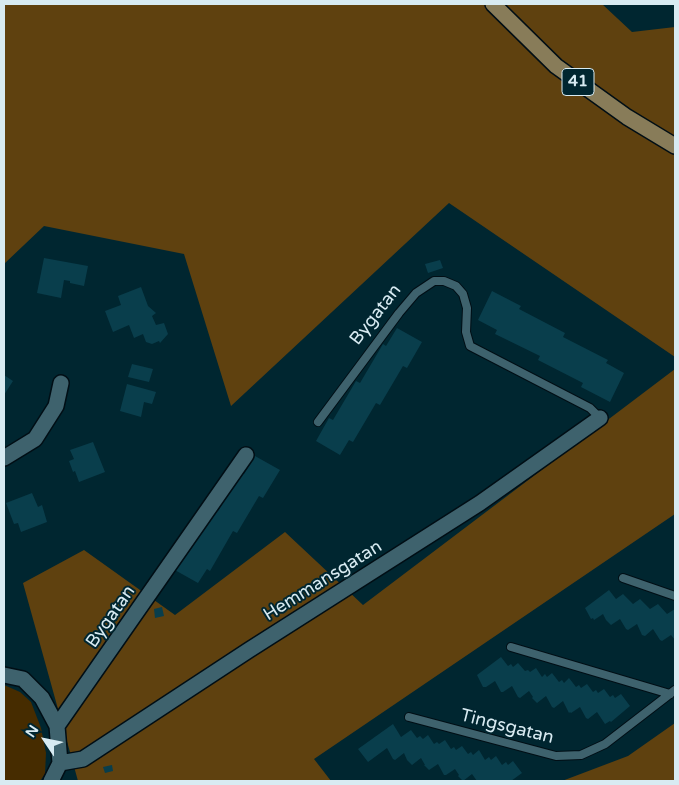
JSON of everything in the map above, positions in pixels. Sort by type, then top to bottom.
[{"type":"main road","name":"41","points":[[493,4],[556,66],[627,117],[675,146]]},
{"type":"street","points":[[4,458],[35,439],[56,406],[61,383]]},
{"type":"street","name":"Hemmansgatan","points":[[60,763],[83,759],[241,655],[480,503],[600,418]]},
{"type":"street","name":"Bygatan","points":[[57,726],[246,455]]},
{"type":"street","points":[[4,675],[23,679],[42,698],[57,726],[60,763],[51,781]]},
{"type":"lane","name":"Bygatan","points":[[318,422],[399,313],[416,293],[434,281],[444,281],[456,286],[463,294],[467,308],[466,332],[470,346],[590,408],[600,418]]},
{"type":"lane","points":[[623,578],[675,596]]},
{"type":"lane","name":"Tingsgatan","points":[[511,646],[673,692]]},
{"type":"lane","name":"Tingsgatan","points":[[409,717],[556,756],[582,755],[605,744],[673,692]]},
{"type":"shaded area","points":[[4,4],[602,4],[632,32],[675,27],[675,357],[449,203],[231,406],[184,254],[44,226],[4,264]]},
{"type":"shaded area","points":[[675,369],[675,514],[314,759],[331,781],[78,781],[23,583],[84,550],[175,615],[285,532],[363,605]]},
{"type":"shaded area","points":[[4,685],[20,692],[31,702],[41,728],[46,753],[45,774],[40,781],[4,781]]},
{"type":"shaded area","points":[[675,723],[675,781],[562,781],[628,756]]},
{"type":"building","points":[[44,258],[88,266],[84,286],[64,280],[61,298],[37,293]]},
{"type":"building","points":[[440,260],[443,268],[428,273],[425,264]]},
{"type":"building","points":[[141,287],[148,306],[156,313],[152,316],[156,325],[164,323],[168,334],[160,343],[159,341],[152,344],[146,342],[143,334],[134,338],[129,325],[113,332],[105,311],[121,305],[118,296]]},
{"type":"building","points":[[492,291],[521,306],[519,309],[565,333],[563,337],[608,360],[606,363],[624,373],[610,402],[581,387],[583,383],[538,360],[540,356],[495,334],[497,330],[478,320]]},
{"type":"building","points":[[397,328],[422,342],[407,368],[403,366],[380,405],[376,403],[353,442],[349,440],[340,455],[316,441],[329,418],[333,420],[356,381],[360,383],[383,344],[386,346]]},
{"type":"building","points":[[132,364],[153,369],[149,382],[128,377]]},
{"type":"building","points":[[4,375],[13,381],[4,395]]},
{"type":"building","points":[[127,384],[156,392],[152,404],[144,402],[141,417],[120,411]]},
{"type":"building","points":[[93,442],[105,472],[79,482],[69,461],[74,459],[70,450]]},
{"type":"building","points":[[255,456],[280,470],[263,498],[259,496],[237,533],[233,531],[210,571],[207,569],[198,583],[173,569],[187,546],[191,549],[214,509],[218,511],[241,472],[244,474]]},
{"type":"building","points":[[32,493],[38,507],[42,505],[47,522],[21,532],[18,523],[14,524],[6,503]]},
{"type":"building","points":[[609,590],[616,599],[623,594],[633,604],[640,599],[650,609],[658,604],[667,614],[675,609],[675,640],[671,635],[662,641],[660,640],[653,629],[645,636],[642,635],[637,624],[628,630],[620,619],[611,625],[603,614],[594,620],[593,618],[591,619],[585,608]]},
{"type":"building","points":[[162,607],[164,616],[155,618],[154,609]]},
{"type":"building","points":[[501,657],[508,666],[511,664],[513,667],[518,663],[525,671],[528,670],[530,672],[536,668],[542,677],[545,674],[547,677],[552,673],[559,682],[562,680],[564,683],[569,678],[576,687],[579,685],[581,688],[587,684],[593,692],[596,690],[598,693],[604,689],[610,697],[613,695],[615,698],[621,694],[630,706],[611,722],[605,724],[597,712],[588,719],[580,707],[569,713],[563,701],[554,708],[546,696],[537,703],[529,691],[520,698],[512,686],[503,692],[501,692],[495,681],[483,687],[477,675]]},
{"type":"building","points":[[393,724],[401,737],[411,730],[417,738],[420,736],[423,739],[428,735],[434,744],[437,742],[439,744],[445,740],[451,749],[454,747],[456,750],[462,746],[468,754],[471,752],[473,755],[479,750],[485,760],[489,757],[491,760],[496,756],[502,765],[506,762],[508,765],[513,761],[522,773],[511,781],[477,781],[472,774],[463,781],[455,769],[444,775],[438,764],[429,770],[421,758],[412,765],[404,753],[395,760],[387,748],[368,762],[358,749]]},
{"type":"building","points":[[112,765],[113,771],[105,773],[103,767]]}]
